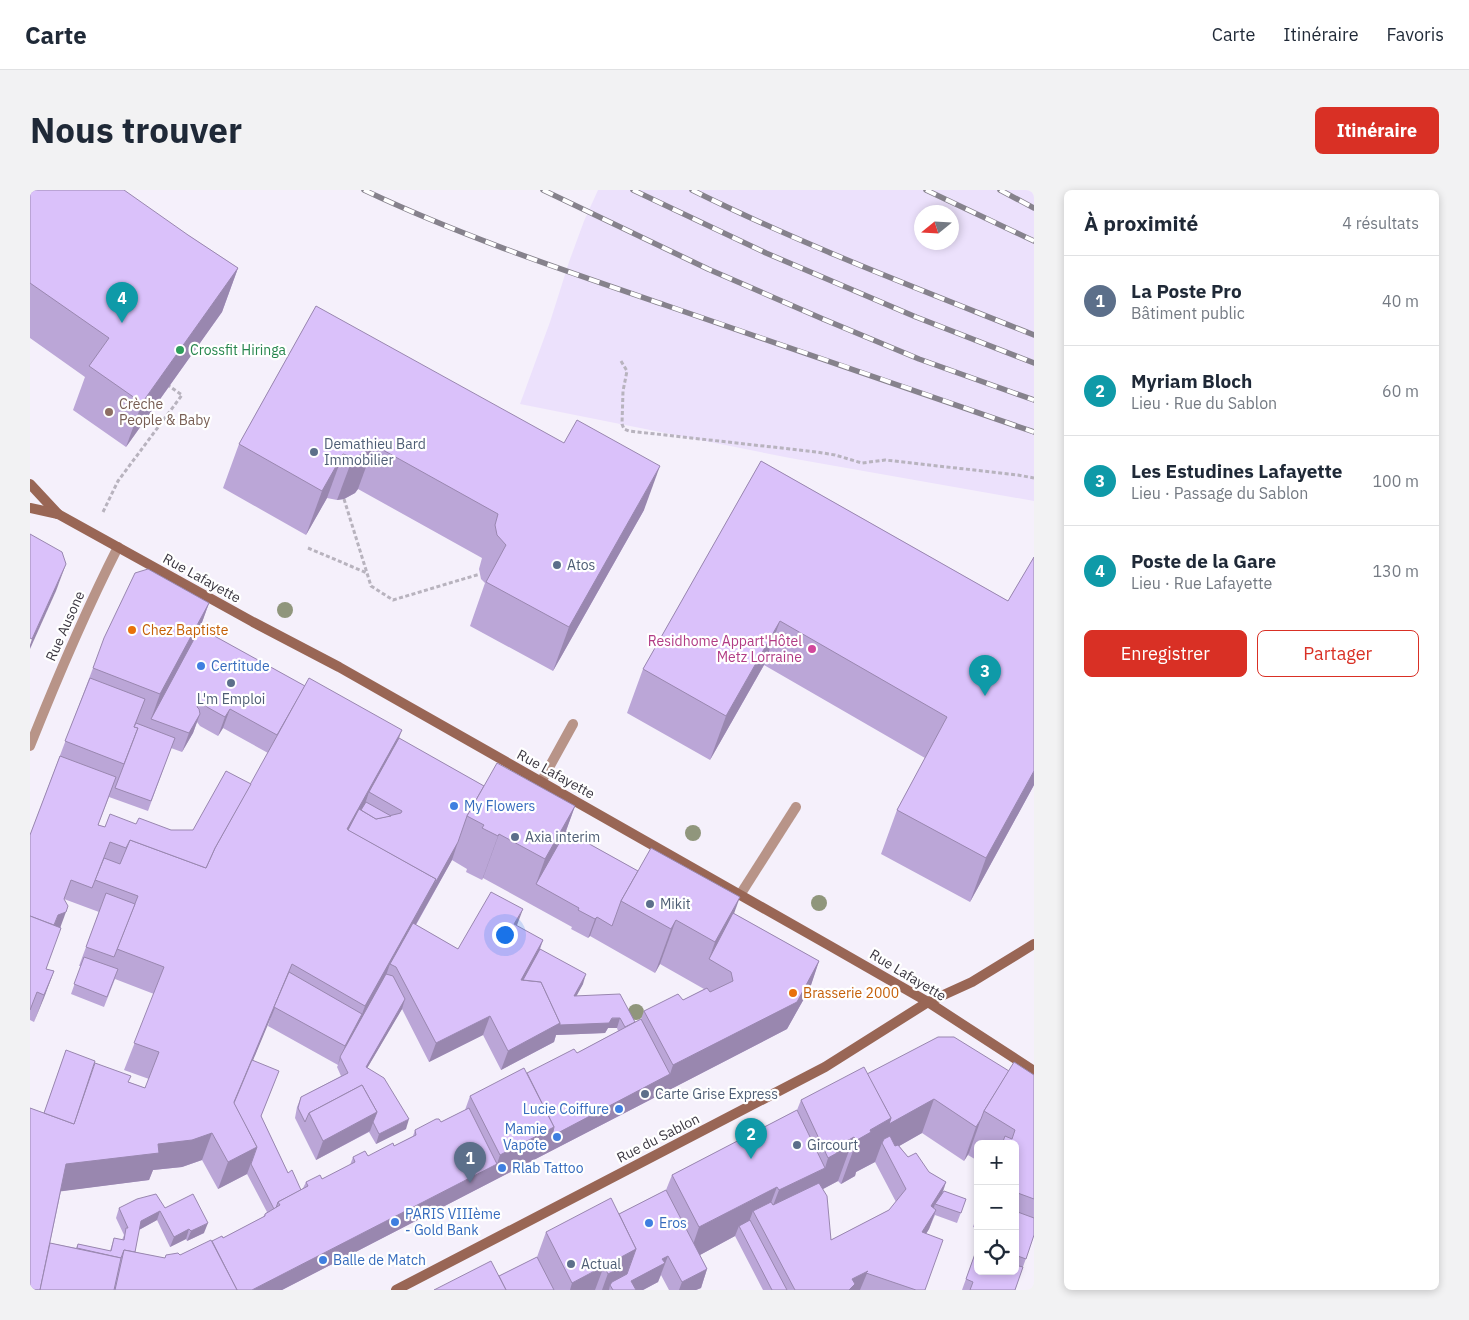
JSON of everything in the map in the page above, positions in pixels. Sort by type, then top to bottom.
[{"type":"main road","name":"Rue Lafayette","points":[[30,484],[58,514]]},
{"type":"main road","name":"Rue Lafayette","points":[[30,508],[58,514],[253,622],[339,667],[928,1002],[1034,1071]]},
{"type":"main road","name":"Rue du Sablon","points":[[396,1290],[825,1067],[928,1002],[972,982],[1034,944]]},
{"type":"street","name":"Rue Ausone","points":[[30,746],[88,607],[118,546]]},
{"type":"street","points":[[541,782],[573,724]]},
{"type":"street","points":[[740,895],[796,807]]},
{"type":"path","points":[[621,361],[628,371],[623,390],[622,424],[624,429],[629,431],[817,452],[862,463],[885,460],[1034,478]]},
{"type":"path","points":[[92,533],[118,481],[182,395],[170,386]]},
{"type":"path","points":[[344,499],[371,586],[393,600],[480,574]]},
{"type":"path","points":[[308,548],[368,574]]},
{"type":"shaded area","points":[[598,190],[1034,190],[1034,501],[790,458],[520,404],[550,322],[569,262]]},
{"type":"building","points":[[30,190],[124,190],[238,268],[142,403],[89,366],[109,338],[30,283]]},
{"type":"building","points":[[316,306],[564,443],[577,420],[660,466],[569,627],[486,582],[506,545],[497,535],[495,525],[498,514],[374,445],[371,449],[360,455],[353,457],[343,454],[322,491],[239,444]]},
{"type":"building","points":[[761,461],[1008,601],[1034,557],[1034,771],[986,858],[897,810],[947,717],[780,621],[726,716],[643,669]]},
{"type":"building","points":[[30,534],[62,552],[66,564],[32,639],[30,638]]},
{"type":"building","points":[[148,569],[209,603],[160,694],[93,668],[104,638],[135,573]]},
{"type":"building","points":[[200,628],[305,686],[277,735],[230,709],[225,717],[200,701],[197,707],[200,714],[189,733],[151,719]]},
{"type":"building","points":[[90,678],[145,699],[134,727],[138,728],[124,764],[65,741]]},
{"type":"building","points":[[309,678],[402,730],[347,829],[436,879],[365,1006],[292,964],[234,1102],[257,1147],[228,1162],[212,1133],[192,1140],[158,1144],[159,1153],[66,1164],[40,1290],[30,1289],[30,1108],[74,1124],[95,1063],[131,1076],[128,1082],[145,1088],[159,1052],[134,1043],[164,967],[117,949],[138,896],[95,880],[104,858],[120,864],[130,840],[206,868],[215,848]]},
{"type":"building","points":[[136,723],[175,738],[151,801],[115,788],[138,728],[134,727]]},
{"type":"building","points":[[399,738],[484,786],[467,816],[458,842],[433,887],[436,879],[348,830],[359,809],[376,819],[401,813],[402,811],[369,792]]},
{"type":"building","points":[[60,756],[116,777],[98,825],[105,827],[110,814],[136,824],[139,818],[171,830],[193,830],[226,771],[251,784],[215,848],[206,868],[130,840],[126,848],[110,842],[92,888],[71,880],[64,899],[68,906],[66,912],[58,915],[54,925],[30,916],[30,835]]},
{"type":"building","points":[[497,763],[575,806],[545,859],[499,834],[498,836],[482,828],[484,825],[467,816]]},
{"type":"building","points":[[366,802],[391,816],[376,819],[361,810]]},
{"type":"building","points":[[566,831],[638,871],[621,901],[612,926],[597,917],[595,919],[578,910],[579,908],[536,884]]},
{"type":"building","points":[[651,848],[740,897],[715,942],[676,920],[671,929],[621,901]]},
{"type":"building","points":[[491,892],[523,909],[514,924],[543,940],[521,980],[541,982],[560,1023],[508,1051],[490,1016],[436,1043],[396,967],[390,964],[413,923],[458,949]]},
{"type":"building","points":[[106,893],[135,904],[114,957],[86,947]]},
{"type":"building","points":[[733,913],[819,961],[797,1002],[673,1065],[644,1011],[678,994],[683,1000],[707,988],[710,992],[733,981],[731,972],[709,959]]},
{"type":"building","points":[[30,916],[61,928],[46,969],[54,971],[44,995],[37,992],[30,1010]]},
{"type":"building","points":[[540,949],[586,974],[574,996],[620,994],[635,1022],[625,1027],[620,1018],[612,1018],[609,1023],[560,1025],[541,982],[523,980]]},
{"type":"building","points":[[84,957],[118,969],[107,997],[74,984]]},
{"type":"building","points":[[289,972],[362,1014],[345,1046],[274,1007]]},
{"type":"building","points":[[386,974],[393,976],[405,999],[366,1067],[384,1078],[409,1119],[379,1134],[373,1122],[377,1112],[362,1085],[309,1113],[305,1122],[298,1108],[301,1097],[348,1073],[340,1057]]},
{"type":"building","points":[[641,1019],[670,1074],[552,1136],[554,1127],[527,1073],[574,1049],[577,1053]]},
{"type":"building","points":[[938,1037],[954,1037],[1009,1071],[976,1127],[934,1099],[889,1124],[891,1118],[867,1074]]},
{"type":"building","points":[[66,1050],[95,1061],[74,1124],[44,1113]]},
{"type":"building","points":[[252,1060],[279,1071],[261,1116],[288,1173],[292,1170],[301,1190],[278,1202],[274,1209],[251,1164],[257,1147],[234,1103]]},
{"type":"building","points":[[1014,1062],[1034,1075],[1034,1199],[1019,1193],[1019,1140],[1004,1140],[1005,1136],[1012,1139],[1015,1130],[984,1111]]},
{"type":"building","points":[[864,1067],[891,1118],[857,1140],[854,1137],[834,1148],[837,1153],[828,1158],[801,1100]]},
{"type":"building","points":[[524,1068],[554,1127],[500,1155],[470,1096]]},
{"type":"building","points":[[362,1085],[377,1112],[323,1141],[309,1113]]},
{"type":"building","points":[[469,1108],[497,1164],[252,1290],[237,1290],[212,1241],[222,1236],[223,1238],[265,1216],[265,1214],[280,1205],[278,1202],[308,1186],[306,1182],[320,1175],[322,1179],[355,1162],[353,1157],[365,1151],[368,1156],[393,1143],[394,1146],[416,1135],[415,1130],[436,1119],[439,1119],[441,1122]]},
{"type":"building","points":[[797,1110],[825,1168],[779,1190],[777,1187],[699,1227],[672,1175]]},
{"type":"building","points":[[890,1136],[895,1146],[898,1145],[908,1157],[916,1153],[929,1172],[946,1182],[931,1206],[936,1210],[922,1232],[943,1240],[925,1290],[916,1290],[866,1273],[868,1271],[852,1279],[855,1284],[849,1290],[795,1290],[753,1211],[771,1202],[773,1205],[819,1183],[827,1196],[831,1240],[889,1210],[906,1189],[882,1143],[884,1139]]},
{"type":"building","points":[[666,1190],[707,1269],[682,1282],[668,1256],[662,1259],[665,1263],[631,1281],[636,1290],[613,1290],[610,1285],[627,1274],[636,1249],[619,1214]]},
{"type":"building","points":[[944,1191],[966,1199],[961,1213],[935,1204]]},
{"type":"building","points":[[156,1194],[165,1208],[193,1194],[208,1223],[191,1231],[189,1229],[174,1237],[160,1211],[141,1221],[135,1252],[124,1250],[121,1258],[77,1248],[78,1244],[111,1251],[114,1238],[124,1240],[126,1228],[128,1228],[119,1208],[137,1199]]},
{"type":"building","points":[[611,1198],[636,1249],[612,1262],[616,1270],[608,1274],[604,1266],[572,1283],[546,1232]]},
{"type":"building","points":[[1019,1212],[1034,1218],[1034,1235],[1026,1259],[1019,1256]]},
{"type":"building","points":[[750,1220],[787,1290],[772,1290],[739,1226]]},
{"type":"building","points":[[211,1240],[237,1290],[115,1290],[124,1250],[165,1258],[166,1255],[178,1253],[180,1255]]},
{"type":"building","points":[[50,1243],[121,1258],[114,1290],[40,1290]]},
{"type":"building","points":[[537,1257],[554,1290],[506,1290],[499,1276]]},
{"type":"building","points":[[974,1257],[974,1275],[1019,1275],[1019,1266],[1023,1267],[1015,1290],[970,1290],[973,1282],[966,1279]]},
{"type":"building","points":[[491,1261],[506,1290],[434,1290]]},
{"type":"railway","points":[[364,190],[475,237],[551,265],[1034,432]]},
{"type":"railway","points":[[543,190],[708,269],[823,319],[919,359],[1034,400]]},
{"type":"railway","points":[[633,190],[766,253],[916,317],[1034,363]]},
{"type":"railway","points":[[692,190],[819,248],[1034,335]]},
{"type":"railway","points":[[926,190],[1034,241]]},
{"type":"railway","points":[[1000,190],[1034,208]]},
{"type":"place","name":"Poste de la Gare","points":[[122,323]]},
{"type":"place","name":"Crossfit Hiringa","points":[[180,350]]},
{"type":"place","name":"Crèche People & Baby","points":[[109,412]]},
{"type":"place","name":"Demathieu Bard Immobilier","points":[[314,452]]},
{"type":"place","name":"Atos","points":[[557,565]]},
{"type":"place","name":"Chez Baptiste","points":[[132,630]]},
{"type":"place","name":"Residhome Appart'Hôtel Metz Lorraine","points":[[812,649]]},
{"type":"place","name":"Certitude","points":[[201,666]]},
{"type":"place","name":"L'm Emploi","points":[[231,683]]},
{"type":"place","name":"Les Estudines Lafayette","points":[[985,696]]},
{"type":"place","name":"My Flowers","points":[[454,806]]},
{"type":"place","name":"Axia interim","points":[[515,837]]},
{"type":"place","name":"Mikit","points":[[650,904]]},
{"type":"place","name":"Brasserie 2000","points":[[793,993]]},
{"type":"place","name":"Carte Grise Express","points":[[645,1094]]},
{"type":"place","name":"Lucie Coiffure","points":[[619,1109]]},
{"type":"place","name":"Mamie Vapote","points":[[557,1137]]},
{"type":"place","name":"Gircourt","points":[[797,1145]]},
{"type":"place","name":"Myriam Bloch","points":[[751,1159]]},
{"type":"place","name":"Rlab Tattoo","points":[[502,1168]]},
{"type":"place","name":"La Poste Pro","points":[[470,1183]]},
{"type":"place","name":"PARIS VIIIème - Gold Bank","points":[[395,1222]]},
{"type":"place","name":"Eros","points":[[649,1223]]},
{"type":"place","name":"Balle de Match","points":[[323,1260]]},
{"type":"place","name":"Actual","points":[[571,1264]]}]
